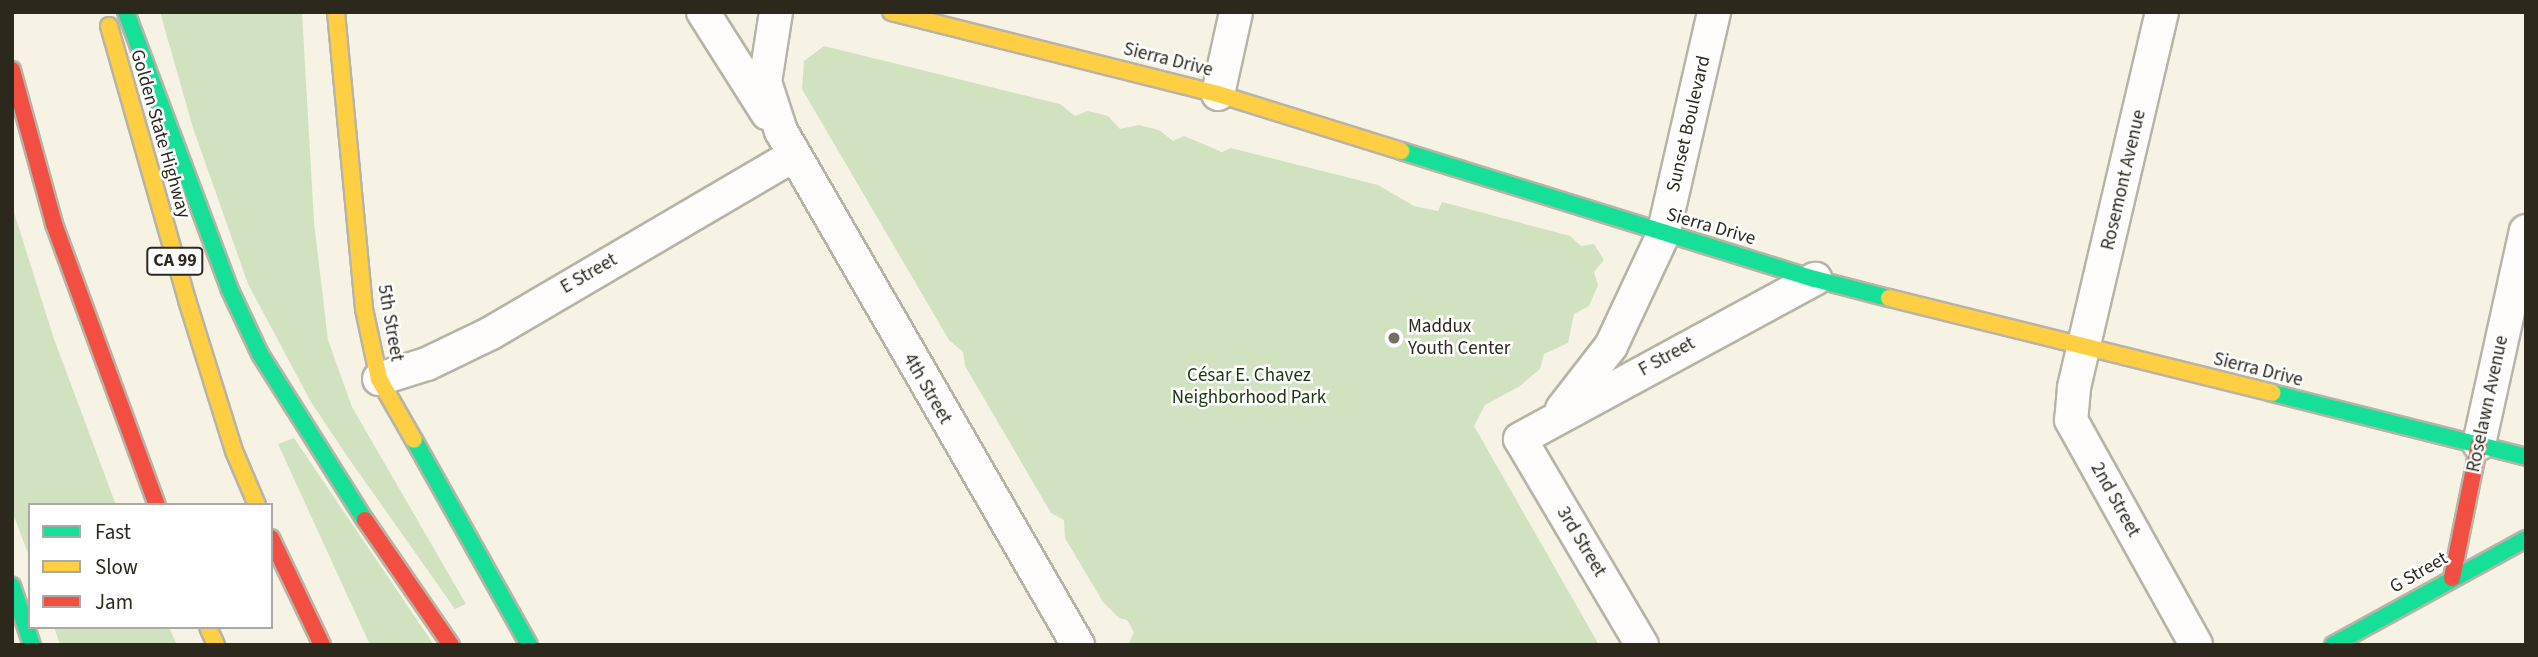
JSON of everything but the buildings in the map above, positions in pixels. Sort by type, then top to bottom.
[{"type":"main road","name":"Golden State Highway","points":[[106,12],[179,276],[234,451],[256,503]]},
{"type":"main road","points":[[126,12],[229,288],[261,354],[315,447],[451,645]]},
{"type":"main road","name":"5th Street","points":[[336,12],[364,309],[379,379],[529,645]]},
{"type":"main road","name":"Sierra Drive","points":[[891,12],[1218,94],[1663,235],[1815,279],[2526,457]]},
{"type":"main road","points":[[12,70],[54,224],[156,503]]},
{"type":"main road","name":"Roselawn Avenue","points":[[2452,578],[2479,444]]},
{"type":"main road","name":"G Street","points":[[2333,645],[2526,539]]},
{"type":"main road","points":[[273,542],[322,645]]},
{"type":"main road","points":[[12,586],[32,645]]},
{"type":"main road","points":[[209,629],[216,645]]},
{"type":"street","name":"4th Street","points":[[703,12],[748,87],[787,144],[1078,645]]},
{"type":"street","name":"4th Street","points":[[776,12],[765,82],[787,144]]},
{"type":"street","points":[[1218,94],[1236,12]]},
{"type":"street","name":"Sunset Boulevard","points":[[1663,235],[1714,12]]},
{"type":"street","name":"Rosemont Avenue","points":[[2085,348],[2162,12]]},
{"type":"street","name":"E Street","points":[[379,379],[427,364],[491,333],[787,144]]},
{"type":"street","name":"Roselawn Avenue","points":[[2479,444],[2526,231]]},
{"type":"street","points":[[1552,421],[1611,346],[1663,235]]},
{"type":"street","name":"F Street","points":[[1520,439],[1815,279]]},
{"type":"street","name":"2nd Street","points":[[2085,348],[2071,420],[2196,645]]},
{"type":"street","name":"3rd Street","points":[[1520,439],[1642,645]]},
{"type":"green space","points":[[160,12],[302,12],[314,222],[328,340],[352,407],[466,604],[455,609],[347,456],[311,402],[248,284],[193,128]]},
{"type":"green space","name":"César E. Chavez Neighborhood Park","points":[[824,46],[1060,104],[1075,116],[1088,111],[1108,116],[1120,129],[1139,125],[1159,130],[1173,141],[1184,136],[1222,152],[1231,148],[1378,185],[1414,206],[1438,211],[1442,202],[1570,236],[1581,246],[1594,244],[1604,260],[1594,272],[1598,285],[1589,306],[1574,314],[1568,343],[1544,354],[1540,369],[1520,386],[1485,405],[1474,426],[1599,645],[1128,645],[1134,632],[1127,620],[1119,618],[1103,602],[1065,538],[1064,520],[1051,513],[965,366],[963,352],[949,340],[802,89],[804,61]]},
{"type":"green space","points":[[12,206],[54,339],[115,503],[28,503],[28,554],[12,511]]},
{"type":"green space","points":[[294,438],[434,645],[370,645],[278,444]]},
{"type":"green space","points":[[55,629],[170,629],[177,645],[60,645]]},
{"type":"traffic: fast","points":[[126,12],[229,288],[260,354],[365,520]]},
{"type":"traffic: fast","points":[[1401,151],[1815,279],[1889,298]]},
{"type":"traffic: fast","points":[[2272,393],[2526,457]]},
{"type":"traffic: fast","points":[[414,440],[529,645]]},
{"type":"traffic: fast","points":[[2333,645],[2526,539]]},
{"type":"traffic: fast","points":[[12,586],[32,645]]},
{"type":"traffic: slow","points":[[336,12],[364,309],[379,379],[414,440]]},
{"type":"traffic: slow","points":[[891,12],[1218,94],[1401,151]]},
{"type":"traffic: slow","points":[[109,26],[187,300],[234,451],[256,503]]},
{"type":"traffic: slow","points":[[1889,298],[2272,393]]},
{"type":"traffic: slow","points":[[209,629],[216,645]]},
{"type":"traffic: jam","points":[[12,70],[54,224],[156,503]]},
{"type":"traffic: jam","points":[[2452,578],[2479,444]]},
{"type":"traffic: jam","points":[[365,520],[451,645]]},
{"type":"traffic: jam","points":[[273,542],[322,645]]},
{"type":"place","name":"Maddux Youth Center","points":[[1394,338]]}]
